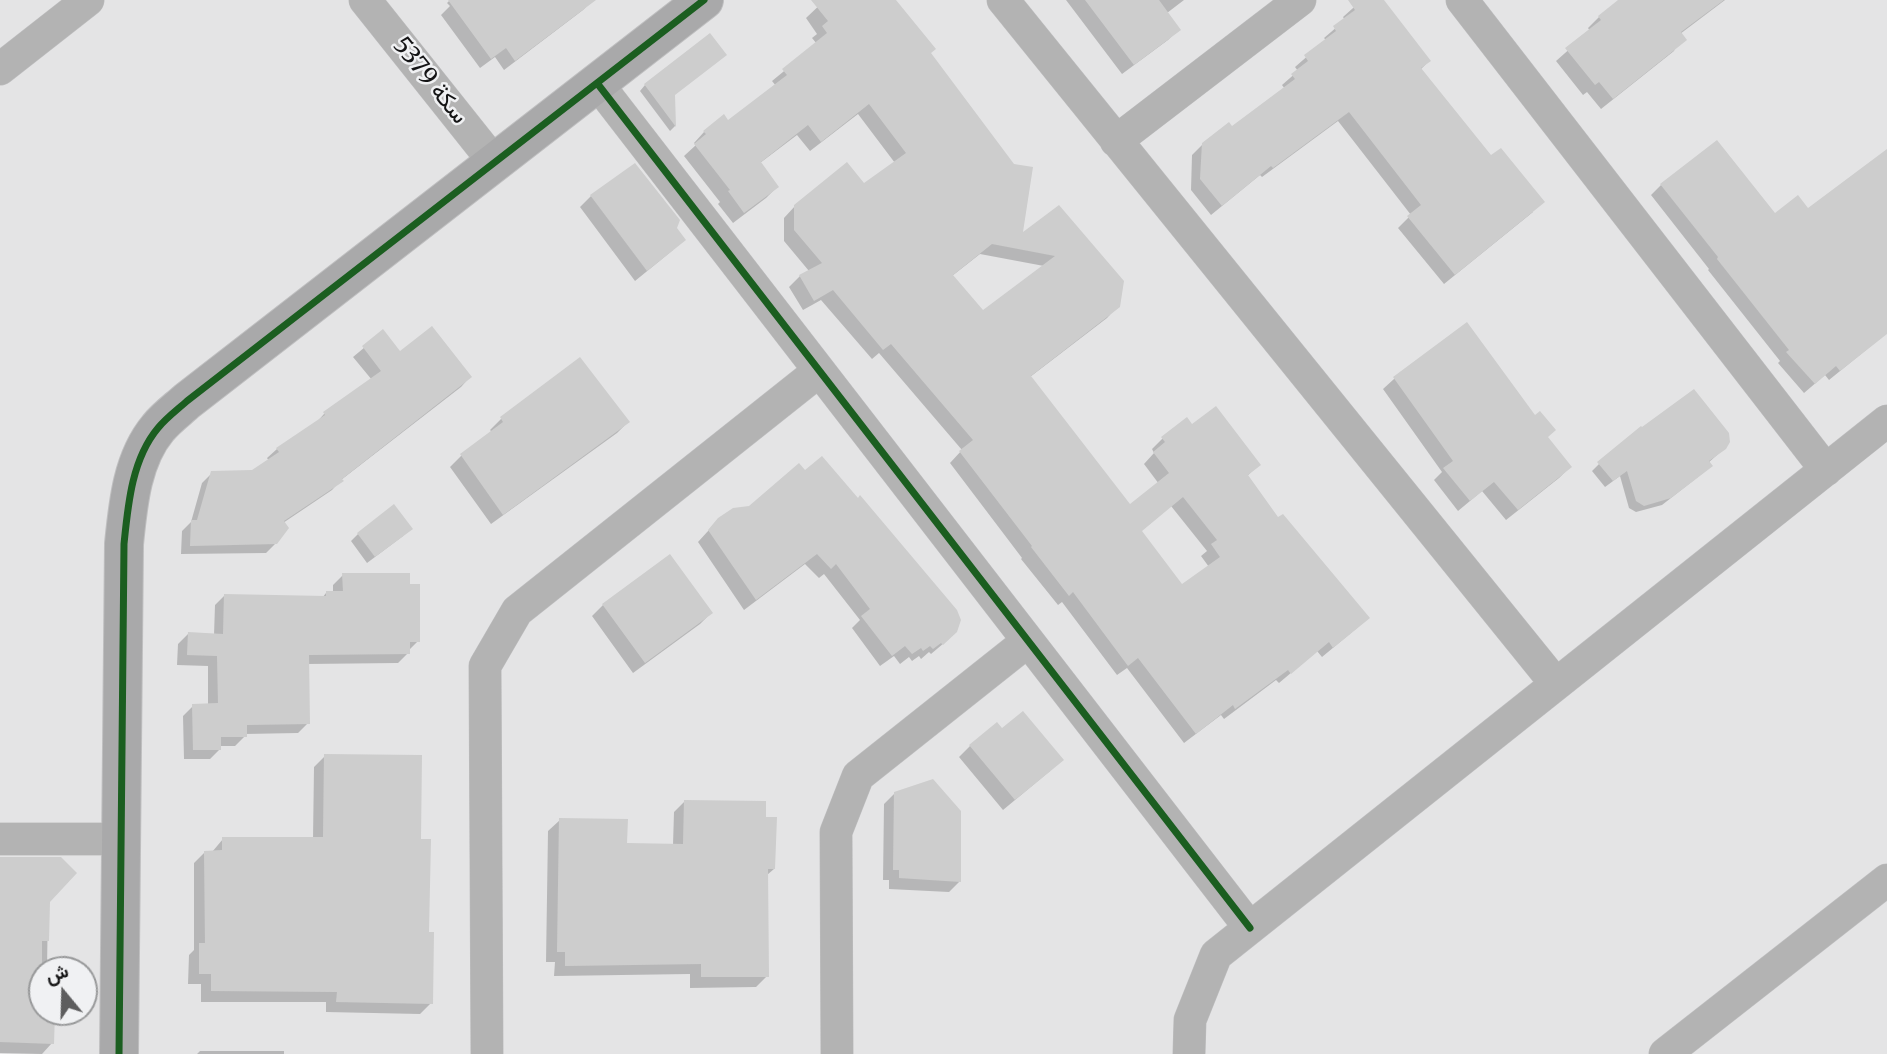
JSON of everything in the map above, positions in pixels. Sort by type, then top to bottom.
[{"type":"street","points":[[0,69],[88,0]]},
{"type":"street","name":"سكة 5379","points":[[365,0],[495,162]]},
{"type":"street","points":[[119,1054],[124,544],[137,465],[158,428],[187,401],[704,0]]},
{"type":"street","points":[[1003,0],[1556,684]]},
{"type":"street","points":[[1116,141],[1300,0]]},
{"type":"street","points":[[1462,0],[1826,470]]},
{"type":"street","points":[[597,83],[1250,928]]},
{"type":"street","points":[[487,1054],[485,666],[517,611],[819,371]]},
{"type":"street","points":[[1189,1054],[1190,1020],[1216,955],[1887,421]]},
{"type":"street","points":[[837,1054],[836,832],[858,776],[1028,641]]},
{"type":"street","points":[[0,839],[121,839]]},
{"type":"street","points":[[1665,1054],[1887,880]]},
{"type":"building","points":[[448,0],[596,0],[515,61],[506,48],[491,59]]},
{"type":"building","points":[[811,0],[896,0],[936,49],[931,53],[1014,164],[1033,167],[1023,232],[1059,205],[1124,281],[1120,307],[1031,376],[1130,504],[1169,473],[1153,452],[1165,442],[1161,437],[1187,417],[1192,424],[1216,406],[1261,465],[1248,475],[1278,517],[1283,514],[1370,618],[1333,648],[1329,642],[1291,674],[1288,670],[1235,709],[1233,705],[1196,734],[1138,658],[1128,666],[1073,592],[1069,596],[959,451],[973,440],[891,344],[883,350],[833,290],[814,301],[799,275],[822,263],[794,230],[794,205],[847,162],[864,183],[906,153],[869,104],[821,142],[808,125],[761,162],[779,187],[744,213],[728,191],[730,190],[694,144],[706,134],[703,131],[724,114],[728,120],[787,75],[782,69],[827,33],[822,26],[828,21]],"holes":[[[992,244],[1055,256],[983,310],[953,275]],[[1183,497],[1217,540],[1211,544],[1220,557],[1182,584],[1142,531]]]},
{"type":"building","points":[[1085,0],[1159,0],[1181,30],[1134,65]]},
{"type":"building","points":[[1348,0],[1384,0],[1431,61],[1421,68],[1491,155],[1501,148],[1545,202],[1455,275],[1407,216],[1421,205],[1349,112],[1273,168],[1271,166],[1222,206],[1200,179],[1202,143],[1229,122],[1232,126],[1295,79],[1291,74],[1308,61],[1304,55],[1336,31],[1333,26],[1355,10]]},
{"type":"building","points":[[1618,0],[1724,0],[1681,32],[1687,40],[1613,99],[1599,82],[1595,85],[1565,48],[1601,20],[1598,16]]},
{"type":"building","points":[[710,33],[727,55],[675,95],[676,127],[644,84]]},
{"type":"building","points":[[1717,140],[1775,213],[1798,195],[1808,208],[1887,149],[1887,334],[1840,371],[1836,366],[1815,384],[1786,352],[1789,350],[1660,184]]},
{"type":"building","points":[[635,163],[680,220],[677,228],[686,240],[647,271],[590,195]]},
{"type":"building","points":[[1467,322],[1535,415],[1540,411],[1556,430],[1548,437],[1572,467],[1518,510],[1494,482],[1470,501],[1443,468],[1453,461],[1393,377]]},
{"type":"building","points":[[432,326],[472,377],[342,479],[344,481],[284,521],[289,528],[277,544],[190,546],[191,520],[197,520],[211,471],[252,470],[279,452],[276,448],[325,415],[323,412],[381,371],[362,346],[383,329],[400,351]]},
{"type":"building","points":[[580,357],[630,422],[503,515],[460,454],[503,422],[500,417]]},
{"type":"building","points":[[1694,389],[1729,433],[1730,442],[1726,449],[1709,461],[1713,466],[1671,498],[1644,506],[1636,501],[1627,471],[1613,481],[1597,462],[1641,426]]},
{"type":"building","points":[[822,456],[858,498],[860,495],[957,610],[961,620],[957,632],[943,645],[941,643],[933,649],[930,646],[923,651],[921,648],[912,654],[905,646],[892,656],[861,616],[870,609],[836,564],[831,569],[817,554],[756,600],[708,530],[718,518],[733,508],[749,506],[799,463],[805,470]]},
{"type":"building","points":[[394,504],[413,529],[375,557],[357,533]]},
{"type":"building","points":[[670,554],[713,613],[645,663],[602,604]]},
{"type":"building","points":[[342,573],[410,573],[410,584],[420,584],[420,642],[410,642],[410,654],[309,655],[310,724],[247,725],[247,737],[221,737],[221,750],[193,750],[192,704],[218,703],[217,656],[187,655],[188,632],[223,634],[224,594],[326,596],[326,591],[343,591]]},
{"type":"building","points":[[1023,711],[1064,760],[1015,800],[969,745],[997,722],[1002,728]]},
{"type":"building","points":[[324,754],[422,755],[421,839],[431,839],[429,932],[434,932],[433,1004],[336,1002],[337,992],[211,991],[211,974],[199,974],[199,943],[205,943],[204,851],[222,850],[222,837],[323,837]]},
{"type":"building","points":[[933,779],[961,811],[961,882],[899,878],[899,870],[893,870],[894,792]]},
{"type":"building","points":[[684,800],[766,801],[766,817],[777,817],[775,869],[768,869],[769,977],[701,977],[701,964],[565,966],[565,952],[557,952],[559,818],[628,819],[627,843],[683,844]]},
{"type":"building","points":[[0,857],[61,857],[77,873],[50,902],[49,941],[42,941],[42,956],[28,956],[28,1026],[55,1026],[54,1044],[0,1042]]},
{"type":"cycle path","points":[[119,1054],[124,544],[133,483],[149,440],[164,421],[187,401],[704,0]]},
{"type":"cycle path","points":[[597,83],[1250,928]]}]
